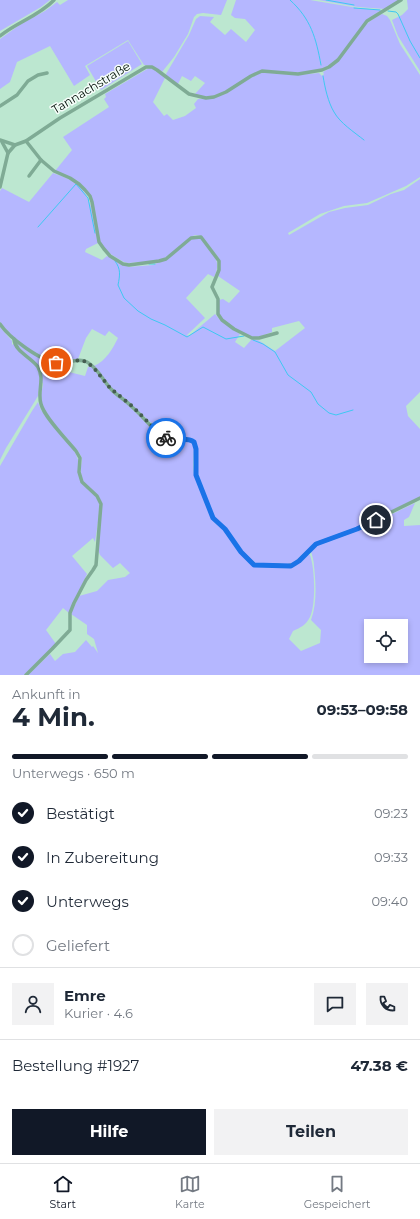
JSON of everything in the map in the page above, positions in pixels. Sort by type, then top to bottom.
[{"type":"street","points":[[0,36],[9,29],[43,10],[54,0]]},
{"type":"street","name":"Tannachstraße","points":[[8,153],[16,145],[26,141],[60,118],[146,67],[152,67],[157,70],[188,94],[206,98],[214,97],[226,92],[251,76],[262,71],[298,74],[322,70],[338,60],[367,21],[401,0]]},
{"type":"street","points":[[0,106],[17,95],[28,81],[38,75],[47,73]]},
{"type":"street","points":[[0,140],[16,145]]},
{"type":"street","points":[[0,140],[8,153],[0,188]]},
{"type":"street","points":[[26,141],[41,160],[54,172],[79,184],[90,196],[99,242],[110,256],[123,264],[128,265],[159,261],[166,259],[191,238],[201,237],[219,261],[219,270],[212,287],[218,299],[217,310],[219,318],[234,329],[252,338],[259,338],[277,333]]},
{"type":"street","points":[[29,176],[41,160]]},
{"type":"street","points":[[0,324],[14,339],[45,359],[56,363],[80,360],[87,362],[115,393],[132,406],[165,438],[190,440],[194,442],[196,449],[196,475],[213,518],[225,529],[241,552],[254,565],[287,566],[295,564],[316,544],[357,529],[420,498]]},
{"type":"street","points":[[14,339],[14,344],[19,350],[37,366],[41,380],[39,397],[43,409],[76,451],[80,458],[82,482],[100,500],[102,509],[97,536],[95,568],[86,580],[74,603],[70,613],[70,630],[26,675]]},
{"type":"shaded area","points":[[0,0],[50,0],[41,7],[0,31]]},
{"type":"shaded area","points":[[68,0],[227,0],[221,15],[203,13],[197,14],[194,17],[188,34],[174,57],[162,72],[152,66],[144,65],[128,40],[85,66],[90,75],[74,86],[50,46],[17,62],[10,82],[0,89],[0,39],[57,2],[60,5]]},
{"type":"shaded area","points":[[236,0],[310,0],[358,8],[382,10],[371,17],[337,59],[323,69],[297,73],[262,70],[226,91],[206,97],[195,94],[205,83],[195,76],[191,81],[182,76],[178,84],[167,76],[166,74],[189,35],[196,19],[200,16],[214,17],[210,22],[225,35],[231,29],[246,42],[255,30],[245,19],[235,18],[231,15]]},
{"type":"shaded area","points":[[319,0],[399,0],[385,9],[358,7]]},
{"type":"shaded area","points":[[407,0],[420,0],[420,71],[398,36],[392,20],[402,15],[408,9]]},
{"type":"shaded area","points":[[382,14],[387,16],[400,44],[420,75],[420,177],[406,186],[367,203],[344,206],[320,214],[288,233],[289,235],[329,212],[368,205],[391,194],[404,190],[420,179],[420,392],[406,406],[408,416],[420,429],[420,497],[356,528],[316,543],[299,560],[292,564],[265,564],[256,567],[291,567],[300,562],[307,555],[310,555],[312,561],[314,586],[312,611],[307,622],[293,631],[289,639],[301,651],[320,643],[321,630],[311,620],[316,587],[311,551],[317,545],[357,531],[415,503],[409,517],[404,520],[404,526],[420,525],[420,675],[28,675],[50,654],[55,661],[63,654],[75,652],[86,640],[98,653],[94,639],[87,634],[87,625],[71,614],[79,596],[97,591],[108,580],[125,577],[130,573],[120,563],[113,568],[100,555],[97,547],[102,504],[83,481],[81,456],[52,420],[43,406],[41,397],[43,383],[40,382],[38,396],[0,460],[0,327],[12,341],[12,345],[18,340],[12,336],[0,322],[0,191],[2,188],[29,202],[53,173],[66,178],[78,185],[87,197],[90,204],[98,243],[86,249],[85,252],[102,260],[107,256],[128,267],[153,265],[164,259],[128,263],[104,249],[100,241],[93,202],[86,189],[78,181],[55,171],[72,150],[63,137],[109,107],[104,99],[106,97],[105,94],[149,68],[152,68],[165,78],[153,102],[164,116],[167,114],[173,120],[185,116],[196,108],[194,104],[198,99],[213,98],[262,72],[297,75],[319,73],[322,76],[324,74],[323,72],[330,68],[360,30],[374,18]],"holes":[[[195,235],[201,236],[218,257],[218,276],[240,291],[229,303],[223,299],[219,300],[219,313],[224,321],[256,338],[272,332],[272,328],[299,321],[305,328],[275,351],[258,340],[252,339],[244,348],[235,342],[240,334],[221,321],[215,314],[189,336],[187,335],[205,318],[186,298],[208,274],[214,277],[217,266],[215,256],[201,238],[192,239],[172,253]],[[92,329],[105,336],[109,331],[118,338],[106,358],[94,366],[111,387],[170,439],[190,438],[195,441],[198,474],[214,517],[220,523],[216,524],[212,519],[194,475],[193,443],[190,441],[169,441],[160,436],[124,401],[109,389],[91,366],[88,367],[85,376],[69,372],[64,365],[58,362],[78,359],[86,338]]]},
{"type":"shaded area","points":[[128,41],[142,64],[101,90],[87,66]]},
{"type":"shaded area","points":[[38,402],[41,410],[75,452],[79,462],[79,477],[99,500],[100,509],[95,542],[93,538],[72,556],[87,574],[69,613],[63,608],[46,630],[56,644],[24,675],[0,675],[0,466]]},
{"type":"waterway","points":[[290,0],[303,14],[312,30],[321,65]]},
{"type":"waterway","points":[[326,0],[354,5]]},
{"type":"waterway","points":[[354,8],[380,10]]},
{"type":"waterway","points":[[388,11],[396,12],[398,14],[410,41],[420,58]]},
{"type":"waterway","points":[[323,76],[328,99],[334,112],[343,124],[364,140]]},
{"type":"waterway","points":[[38,227],[76,184],[88,198],[95,233]]},
{"type":"waterway","points":[[115,261],[120,272],[118,285],[124,298],[138,311],[151,319],[187,337],[203,327],[226,339],[244,336]]},
{"type":"waterway","points":[[149,264],[155,264]]},
{"type":"waterway","points":[[253,340],[263,344],[275,352],[288,375],[311,392],[318,404],[329,413],[336,415],[353,410]]},
{"type":"way so far","points":[[56,363],[80,360],[87,362],[115,393],[132,406],[161,435],[166,438]]},
{"type":"route","points":[[166,438],[170,440],[185,439],[194,442],[196,449],[195,471],[209,510],[213,518],[225,529],[241,552],[254,565],[291,566],[299,561],[316,544],[357,529],[376,520]]}]
